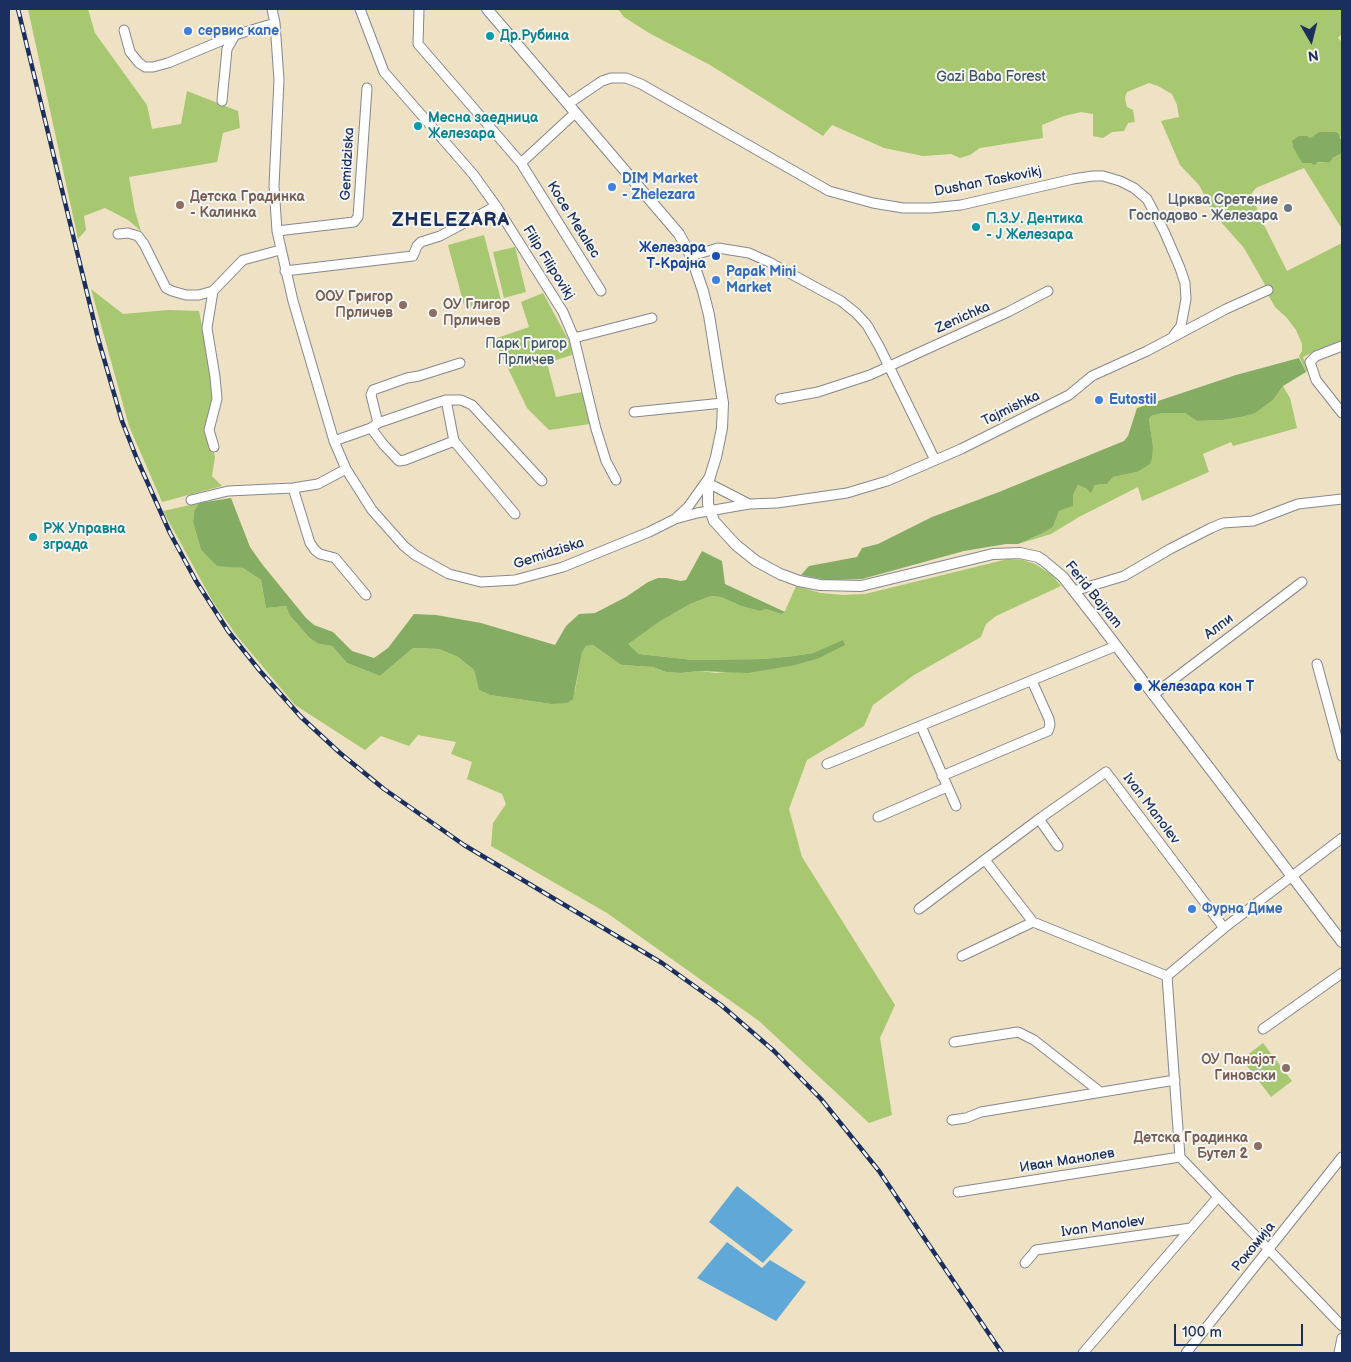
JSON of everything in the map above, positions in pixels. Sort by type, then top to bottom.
[{"type":"street","name":"Gemidziska","points":[[272,9],[275,23],[279,80],[274,186],[280,250],[334,442],[346,469],[372,510],[409,550],[431,565],[449,574],[481,582],[515,580],[537,575],[649,532],[675,519],[710,511]]},
{"type":"street","name":"Filip Filipovikj","points":[[360,9],[384,72],[473,174],[496,206],[563,312],[574,338],[598,437],[606,461],[616,480]]},
{"type":"street","name":"Koce Metalec","points":[[419,9],[418,44],[521,163],[601,292]]},
{"type":"street","points":[[488,9],[679,234],[691,256],[703,291],[723,404],[722,428],[708,481],[707,494],[710,511]]},
{"type":"street","points":[[124,30],[130,52],[145,67],[153,67],[168,63],[235,35],[275,23]]},
{"type":"street","points":[[222,101],[227,49],[235,35]]},
{"type":"street","name":"Dushan Taskovikj","points":[[568,104],[602,81],[611,78],[626,78],[641,84],[829,191],[873,203],[903,208],[961,205],[1093,176],[1103,176],[1120,181],[1134,188],[1147,200],[1164,231],[1180,268],[1185,283],[1186,298],[1181,326],[1174,335]]},
{"type":"street","name":"Gemidziska","points":[[277,231],[354,222],[358,217],[367,88]]},
{"type":"street","points":[[521,163],[576,113]]},
{"type":"street","points":[[285,271],[413,256],[421,242],[440,236],[496,206]]},
{"type":"street","points":[[118,234],[128,233],[138,236],[166,288],[186,295],[199,295],[213,291],[243,260],[280,250]]},
{"type":"street","points":[[691,256],[718,248],[749,253],[841,300],[867,325],[935,460]]},
{"type":"street","name":"Tajmishka","points":[[710,511],[749,504],[777,503],[847,492],[887,481],[935,460],[1069,395],[1092,376],[1147,351],[1174,335],[1268,290]]},
{"type":"street","points":[[213,291],[206,328],[217,399],[210,430],[214,447]]},
{"type":"street","name":"Zenichka","points":[[780,399],[818,392],[846,384],[888,367],[1008,312],[1048,291]]},
{"type":"street","points":[[574,338],[652,318]]},
{"type":"street","points":[[1342,346],[1316,356],[1310,360],[1310,365],[1318,384],[1342,413]]},
{"type":"street","points":[[454,441],[405,460],[399,460],[383,444],[375,426],[371,395],[373,390],[460,363]]},
{"type":"street","points":[[334,442],[446,400],[461,400],[472,405],[542,481]]},
{"type":"street","points":[[446,400],[454,441],[515,514]]},
{"type":"street","points":[[634,412],[723,404]]},
{"type":"street","points":[[191,500],[228,491],[293,488],[318,484],[346,469]]},
{"type":"street","points":[[675,519],[688,507],[708,481]]},
{"type":"street","name":"Tajmishka","points":[[708,481],[749,504]]},
{"type":"street","points":[[293,488],[310,543],[320,554],[335,558],[366,595]]},
{"type":"street","points":[[1074,591],[1124,576],[1170,549],[1223,523],[1253,521],[1298,504],[1342,499]]},
{"type":"street","name":"Ferid Bajram","points":[[710,511],[714,521],[736,545],[756,561],[780,574],[820,586],[861,586],[993,554],[1020,552],[1044,560],[1063,577],[1074,591],[1342,942]]},
{"type":"street","name":"Алпи","points":[[1153,695],[1302,582]]},
{"type":"street","points":[[827,764],[1116,646]]},
{"type":"street","points":[[1317,664],[1342,756]]},
{"type":"street","points":[[942,776],[1049,730],[1049,719],[1032,680]]},
{"type":"street","points":[[921,726],[956,806]]},
{"type":"street","name":"Ivan Manolev","points":[[919,909],[1039,818],[1106,772],[1224,928]]},
{"type":"street","points":[[878,817],[947,787]]},
{"type":"street","points":[[1039,818],[1058,846]]},
{"type":"street","points":[[1167,976],[1224,928],[1342,838]]},
{"type":"street","points":[[985,860],[1034,922],[1167,976]]},
{"type":"street","points":[[962,956],[1034,922]]},
{"type":"street","points":[[1262,1029],[1342,972]]},
{"type":"street","points":[[1167,976],[1180,1157],[1342,1326]]},
{"type":"street","points":[[954,1042],[1018,1032],[1034,1040],[1099,1091]]},
{"type":"street","points":[[952,1120],[966,1118],[981,1112],[1174,1080]]},
{"type":"street","name":"Иван Манолев","points":[[958,1192],[1180,1157]]},
{"type":"street","name":"Рокомија","points":[[1186,1353],[1342,1157]]},
{"type":"street","points":[[1084,1353],[1218,1197]]},
{"type":"street","name":"Ivan Manolev","points":[[1025,1263],[1036,1250],[1191,1228]]},
{"type":"street","points":[[1339,1353],[1342,1338]]},
{"type":"green space","points":[[28,9],[88,9],[95,33],[147,105],[152,129],[181,124],[187,91],[238,111],[240,128],[223,133],[217,162],[129,177],[135,211],[141,231],[128,220],[105,208],[84,216],[86,230],[78,239]]},
{"type":"green space","name":"Gazi Baba Forest","points":[[618,9],[1342,9],[1342,34],[1338,38],[1342,42],[1342,142],[1341,137],[1319,132],[1310,138],[1292,144],[1302,163],[1327,162],[1342,153],[1342,229],[1304,168],[1258,187],[1252,193],[1259,215],[1287,271],[1342,243],[1342,342],[1317,350],[1303,357],[1308,370],[1306,372],[1299,356],[1302,351],[1302,344],[1296,330],[1275,307],[1266,291],[1268,290],[1244,248],[1214,214],[1199,185],[1180,165],[1161,121],[1179,117],[1177,105],[1172,94],[1158,86],[1149,83],[1127,92],[1125,98],[1127,107],[1133,110],[1135,122],[1128,123],[1124,131],[1112,132],[1103,138],[1093,136],[1093,114],[1081,112],[1064,116],[1042,125],[1043,138],[980,148],[970,155],[960,158],[951,154],[923,156],[884,148],[832,125],[823,136],[710,65],[649,33],[624,17]]},
{"type":"green space","points":[[1319,132],[1338,133],[1342,142],[1342,153],[1333,158],[1329,163],[1318,162],[1314,165],[1302,163],[1293,147],[1292,141],[1299,136],[1310,138]]},
{"type":"green space","points":[[484,235],[501,300],[465,309],[448,245]]},
{"type":"green space","points":[[515,247],[526,292],[504,298],[493,252]]},
{"type":"green space","points":[[91,289],[123,314],[168,310],[199,311],[211,372],[213,395],[206,425],[215,457],[212,476],[222,486],[162,502],[129,426]]},
{"type":"green space","name":"Парк Григор Прличев","points":[[543,293],[570,343],[572,355],[547,363],[556,397],[582,392],[590,424],[549,430],[527,408],[494,339],[529,327],[521,302]]},
{"type":"green space","points":[[1299,358],[1306,372],[1283,386],[1274,399],[1255,413],[1223,420],[1197,421],[1185,413],[1163,413],[1151,416],[1149,419],[1153,446],[1150,464],[1137,472],[1113,477],[1107,484],[1094,486],[1091,493],[1078,485],[1073,495],[1073,506],[1059,511],[1053,527],[1018,544],[1006,544],[964,551],[862,579],[827,580],[801,575],[809,566],[857,557],[862,548],[878,544],[932,517],[1124,441],[1128,436],[1137,408],[1236,375]]},
{"type":"green space","points":[[1283,386],[1290,398],[1297,428],[1233,446],[1231,442],[1203,454],[1209,472],[1142,501],[1138,487],[1079,517],[1051,534],[1018,544],[1053,527],[1059,511],[1072,506],[1073,495],[1078,485],[1087,489],[1100,484],[1107,484],[1113,477],[1137,472],[1153,446],[1149,419],[1151,416],[1163,413],[1185,413],[1197,421],[1241,417],[1274,399]]},
{"type":"green space","points":[[231,498],[250,547],[306,618],[314,625],[333,632],[352,651],[374,658],[388,648],[414,614],[436,615],[481,623],[555,645],[566,626],[579,614],[595,613],[658,578],[686,580],[702,551],[722,561],[725,584],[785,612],[781,614],[766,609],[760,611],[741,606],[721,597],[711,596],[690,604],[659,622],[628,644],[639,654],[693,660],[764,659],[813,653],[843,640],[845,645],[817,659],[796,665],[748,673],[699,671],[681,673],[666,672],[653,667],[621,665],[593,645],[586,646],[582,652],[573,699],[567,703],[551,704],[490,695],[479,690],[474,670],[458,657],[439,649],[413,648],[380,676],[347,663],[332,646],[319,644],[310,638],[290,616],[286,606],[266,608],[261,580],[243,568],[217,566],[201,550],[193,522],[194,511],[199,503]]},
{"type":"green space","points":[[199,503],[194,511],[193,522],[201,550],[217,565],[243,568],[261,580],[266,608],[286,606],[290,616],[299,626],[319,644],[332,646],[347,663],[380,676],[413,648],[439,649],[458,657],[474,670],[479,690],[490,695],[551,704],[575,691],[582,651],[586,646],[593,645],[621,665],[653,667],[666,672],[699,671],[716,673],[796,665],[817,659],[842,641],[813,653],[794,656],[764,659],[693,660],[639,654],[627,644],[690,604],[711,596],[721,597],[741,606],[760,611],[766,609],[781,614],[785,611],[796,586],[821,593],[865,594],[1008,559],[1023,560],[1035,564],[1052,575],[1061,586],[996,616],[986,624],[981,637],[914,675],[873,705],[864,726],[807,760],[789,809],[802,857],[895,1005],[880,1038],[892,1115],[869,1123],[759,1021],[607,913],[491,846],[493,823],[506,804],[502,794],[467,779],[472,762],[451,754],[456,742],[418,735],[409,746],[381,736],[365,750],[295,705],[237,636],[213,602],[163,511]]},
{"type":"green space","points":[[1263,1043],[1292,1081],[1271,1097],[1242,1059]]},
{"type":"water","points":[[737,1186],[793,1230],[763,1263],[709,1222]]},
{"type":"water","points":[[727,1242],[762,1268],[770,1260],[806,1282],[776,1321],[697,1278]]},
{"type":"railway","points":[[18,9],[98,338],[122,421],[170,533],[196,581],[228,631],[301,717],[340,753],[384,789],[464,845],[662,963],[721,1005],[774,1051],[821,1099],[879,1171],[1002,1353]]},
{"type":"place","name":"сервис капе","points":[[188,31]]},
{"type":"place","name":"Др.Рубина","points":[[490,36]]},
{"type":"place","name":"Месна заедница Железара","points":[[418,126]]},
{"type":"place","name":"DIM Market - Zhelezara","points":[[612,187]]},
{"type":"place","name":"Детска Градинка - Калинка","points":[[180,205]]},
{"type":"place","name":"Црква Сретение Господово - Железара","points":[[1288,208]]},
{"type":"place","name":"П.З.У. Дентика - Ј Железара","points":[[976,227]]},
{"type":"place","name":"Железара Т-Крајна","points":[[716,256]]},
{"type":"place","name":"Papak Mini Market","points":[[716,280]]},
{"type":"place","name":"ООУ Григор Прличев","points":[[403,305]]},
{"type":"place","name":"ОУ Глигор Прличев","points":[[433,313]]},
{"type":"place","name":"Eutostil","points":[[1099,400]]},
{"type":"place","name":"РЖ Управна зграда","points":[[33,537]]},
{"type":"place","name":"Железара кон Т","points":[[1138,687]]},
{"type":"place","name":"Фурна Диме","points":[[1192,909]]},
{"type":"place","name":"ОУ Панајот Гиновски","points":[[1286,1068]]},
{"type":"place","name":"Детска Градинка Бутел 2","points":[[1258,1146]]},
{"type":"district","name":"ZHELEZARA","points":[[451,221]]}]
